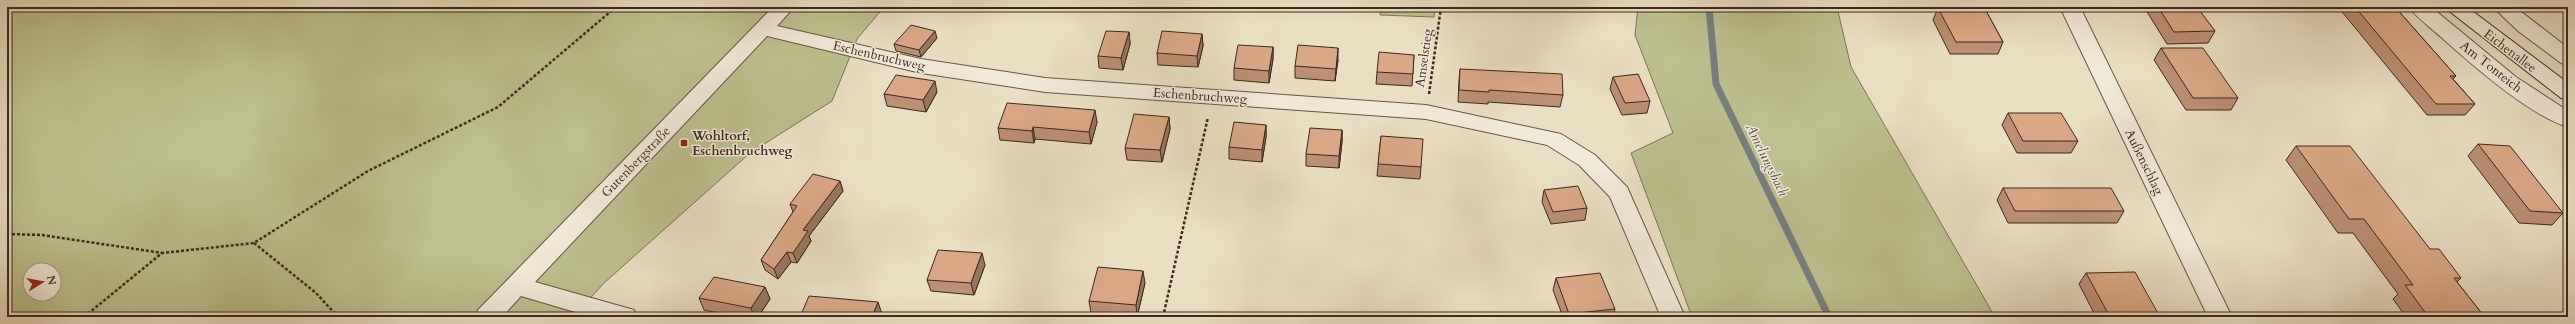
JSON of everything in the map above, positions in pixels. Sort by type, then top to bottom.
[{"type":"street","name":"Gutenbergstraße","points":[[487,317],[784,7]]},
{"type":"street","name":"Außenschlag","points":[[2070,7],[2220,317]]},
{"type":"street","name":"Am Tonteich","points":[[2419,7],[2517,88],[2540,105],[2568,120]]},
{"type":"street","name":"Eichenallee","points":[[2454,7],[2568,93]]},
{"type":"street","points":[[2504,7],[2525,27],[2568,58]]},
{"type":"street","name":"Eschenbruchweg","points":[[764,28],[944,70],[1045,85],[1426,112],[1553,139],[1587,160],[1619,192],[1665,295],[1673,317]]},
{"type":"street","points":[[517,286],[625,317]]},
{"type":"path","points":[[7,234],[42,235],[162,254],[254,243],[368,171],[498,107],[616,7]]},
{"type":"path","name":"Amselstieg","points":[[1426,112],[1441,7]]},
{"type":"path","points":[[1163,317],[1213,97]]},
{"type":"path","points":[[254,243],[316,293],[338,317]]},
{"type":"path","points":[[84,317],[162,254]]},
{"type":"green space","points":[[7,7],[884,7],[857,39],[832,101],[750,153],[604,283],[573,317],[7,317]]},
{"type":"green space","points":[[1381,7],[1435,7],[1434,17],[1380,15]]},
{"type":"green space","points":[[1638,7],[1837,7],[1851,67],[1995,317],[1692,317],[1631,153],[1673,133],[1635,35]]},
{"type":"building","points":[[1959,7],[1984,7],[2003,42],[1956,42],[1938,8],[1960,9]]},
{"type":"building","points":[[2158,7],[2197,7],[2215,31],[2174,32]]},
{"type":"building","points":[[2355,7],[2395,7],[2456,76],[2450,76],[2475,104],[2436,104]]},
{"type":"building","points":[[911,25],[935,31],[919,50],[894,44]]},
{"type":"building","points":[[1106,31],[1129,32],[1121,58],[1098,56]]},
{"type":"building","points":[[1162,31],[1202,34],[1197,56],[1157,53]]},
{"type":"building","points":[[1238,45],[1273,47],[1269,71],[1234,68]]},
{"type":"building","points":[[1298,45],[1338,48],[1336,69],[1295,66]]},
{"type":"building","points":[[2161,48],[2203,48],[2238,98],[2193,98]]},
{"type":"building","points":[[1379,52],[1414,55],[1413,74],[1377,72]]},
{"type":"building","points":[[1460,69],[1562,74],[1563,95],[1489,90],[1489,92],[1459,90]]},
{"type":"building","points":[[1638,74],[1650,101],[1625,103],[1613,77]]},
{"type":"building","points":[[896,75],[935,81],[923,100],[884,94]]},
{"type":"building","points":[[1007,103],[1095,110],[1089,132],[1033,127],[1032,131],[998,128]]},
{"type":"building","points":[[2008,113],[2061,113],[2078,141],[2023,141]]},
{"type":"building","points":[[1134,114],[1169,117],[1160,150],[1125,148]]},
{"type":"building","points":[[1234,122],[1266,125],[1262,150],[1229,147]]},
{"type":"building","points":[[1310,128],[1342,130],[1339,156],[1306,154]]},
{"type":"building","points":[[1381,136],[1423,139],[1421,167],[1378,164]]},
{"type":"building","points":[[2478,144],[2510,146],[2563,213],[2530,211]]},
{"type":"building","points":[[2296,146],[2350,146],[2430,249],[2439,249],[2461,278],[2454,278],[2483,315],[2427,315],[2405,285],[2413,285],[2364,219],[2349,219]]},
{"type":"building","points":[[813,174],[840,181],[803,230],[808,231],[793,253],[787,252],[774,269],[761,260],[797,206],[790,204]]},
{"type":"building","points":[[1578,186],[1587,208],[1553,212],[1544,190]]},
{"type":"building","points":[[2003,188],[2111,188],[2124,211],[2015,211]]},
{"type":"building","points":[[938,250],[982,253],[971,283],[927,280]]},
{"type":"building","points":[[1098,267],[1143,271],[1136,305],[1089,301]]},
{"type":"building","points":[[2135,272],[2160,317],[2110,317],[2086,273]]},
{"type":"building","points":[[1600,273],[1615,309],[1569,314],[1556,278]]},
{"type":"building","points":[[714,277],[765,287],[751,308],[699,298]]},
{"type":"building","points":[[809,296],[878,302],[872,317],[800,317]]},
{"type":"waterway","name":"Amelungsbach","points":[[1709,7],[1716,84],[1829,317]]},
{"type":"place","name":"Wohltorf, Eschenbruchweg","points":[[684,143]]}]
